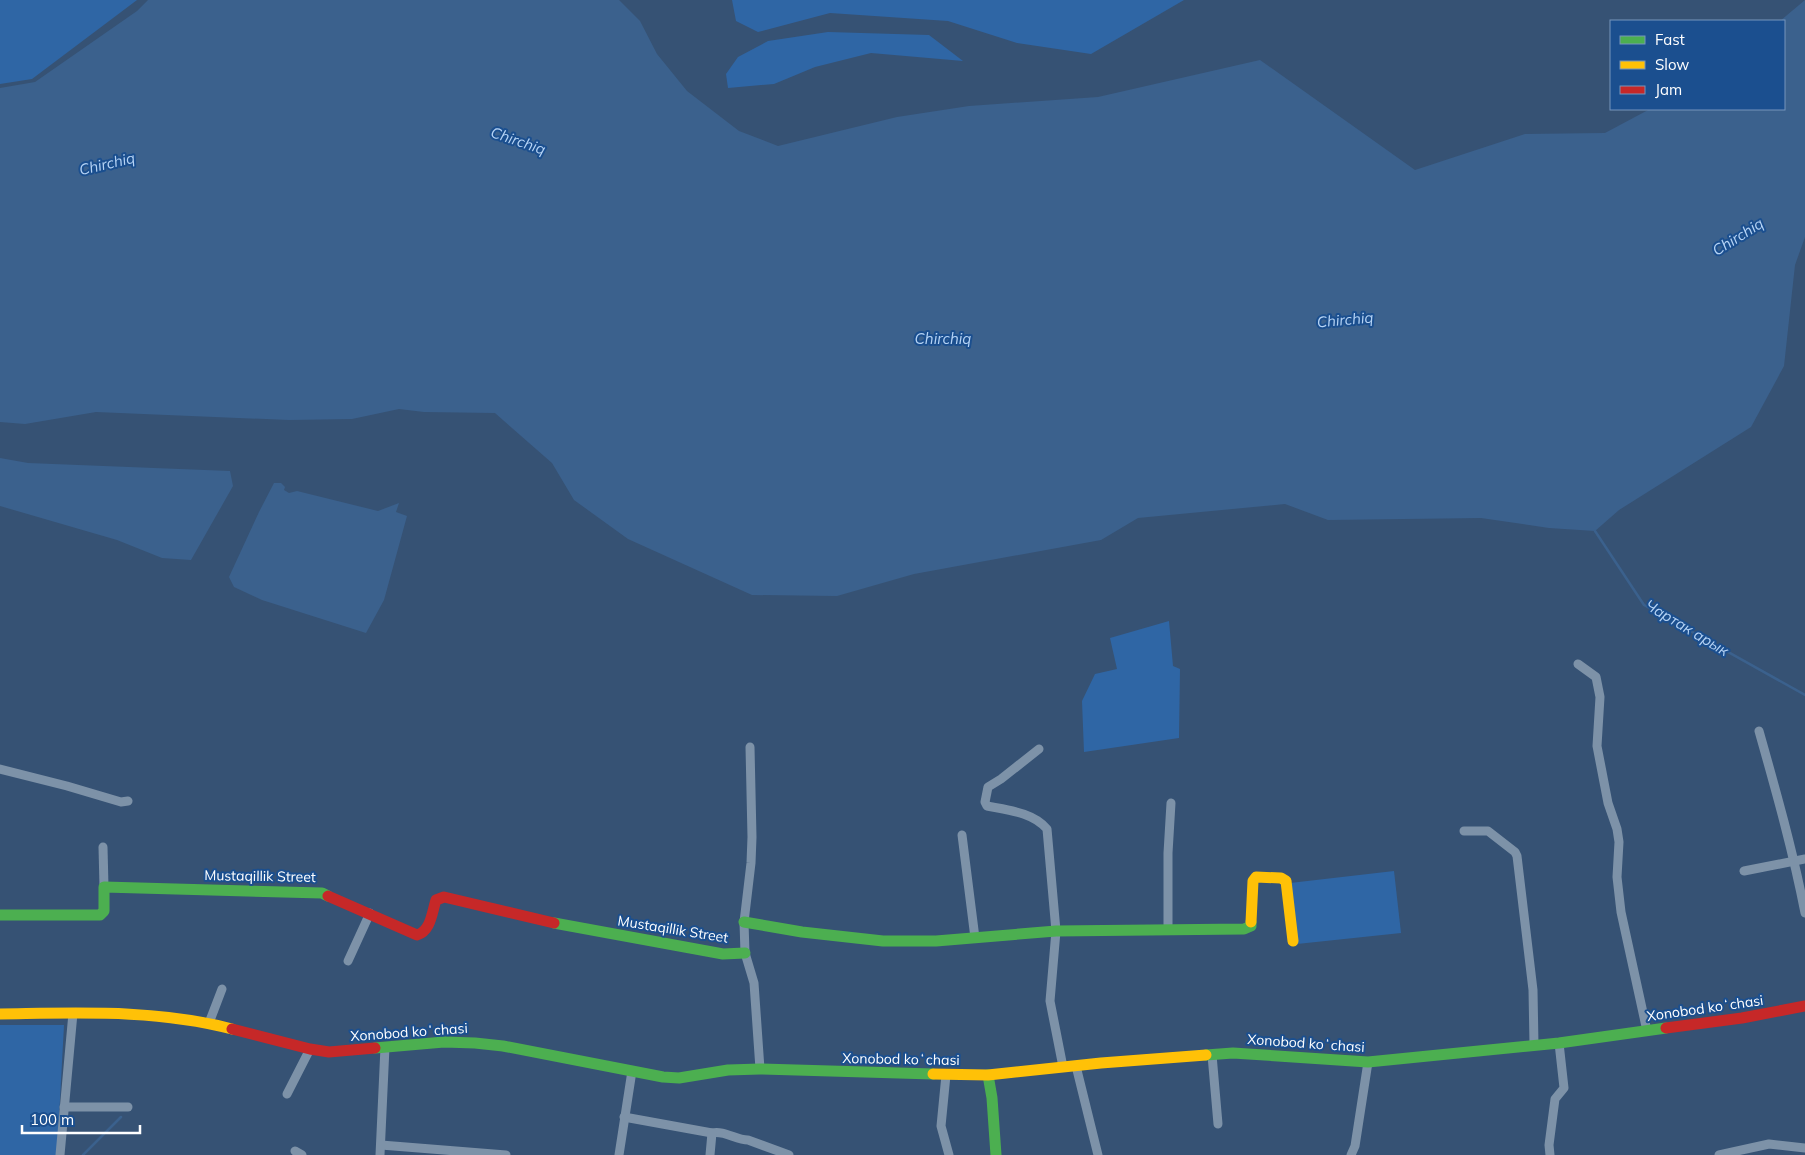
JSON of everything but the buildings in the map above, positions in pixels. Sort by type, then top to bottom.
[{"type":"main road","points":[[744,922],[802,932],[883,941],[936,941],[1056,931],[1248,928],[1252,921],[1254,878],[1258,877],[1280,878],[1286,881],[1293,941]]},
{"type":"main road","points":[[0,915],[100,914],[104,911],[104,887]]},
{"type":"main road","name":"Mustaqillik Street","points":[[104,887],[322,893],[417,935],[425,931],[436,900],[444,897],[576,928],[723,954],[746,953]]},
{"type":"main road","name":"Xonobod koʻchasi","points":[[0,1014],[152,1015],[209,1023],[310,1049],[338,1052],[444,1042],[475,1043],[503,1046],[663,1077],[679,1078],[728,1070],[760,1069],[988,1075],[1233,1053],[1368,1062],[1403,1060],[1559,1043],[1742,1018],[1805,1006]]},
{"type":"main road","points":[[988,1075],[992,1098],[996,1155]]},
{"type":"street","points":[[1578,664],[1596,678],[1600,697],[1597,746],[1608,803],[1617,829],[1619,842],[1617,877],[1621,912],[1648,1031]]},
{"type":"street","points":[[1759,731],[1795,860],[1805,913]]},
{"type":"street","points":[[750,747],[752,837],[744,922],[746,953],[754,984],[760,1069]]},
{"type":"street","points":[[1039,749],[988,787],[985,802],[987,806],[1024,814],[1044,825],[1047,829],[1056,931],[1050,1001],[1063,1067]]},
{"type":"street","points":[[0,770],[68,786],[121,802],[128,801]]},
{"type":"street","points":[[1168,930],[1170,803]]},
{"type":"street","points":[[1464,830],[1488,831],[1515,852],[1517,856],[1533,990],[1534,1045]]},
{"type":"street","points":[[962,835],[975,938]]},
{"type":"street","points":[[103,847],[104,887]]},
{"type":"street","points":[[1744,871],[1805,859]]},
{"type":"street","points":[[348,961],[370,913]]},
{"type":"street","points":[[209,1023],[222,990]]},
{"type":"street","points":[[60,1155],[73,1013]]},
{"type":"street","points":[[1550,1155],[1549,1145],[1556,1099],[1564,1088],[1559,1043]]},
{"type":"street","points":[[385,1047],[380,1150],[506,1155]]},
{"type":"street","points":[[287,1094],[310,1049]]},
{"type":"street","points":[[1212,1055],[1218,1124]]},
{"type":"street","points":[[1351,1155],[1355,1146],[1368,1062]]},
{"type":"street","points":[[1076,1066],[1098,1155]]},
{"type":"street","points":[[619,1155],[632,1071]]},
{"type":"street","points":[[946,1075],[941,1126],[949,1155]]},
{"type":"street","points":[[64,1107],[128,1107]]},
{"type":"street","points":[[624,1118],[712,1133],[718,1132],[748,1140],[789,1155]]},
{"type":"street","points":[[710,1155],[712,1133]]},
{"type":"street","points":[[1719,1155],[1769,1144],[1805,1148]]},
{"type":"shaded area","points":[[0,0],[137,0],[32,79],[0,84]]},
{"type":"shaded area","points":[[732,0],[1184,0],[1091,54],[1017,43],[948,21],[830,13],[758,32],[736,21]]},
{"type":"shaded area","points":[[828,32],[929,35],[963,61],[871,53],[815,67],[774,84],[728,88],[726,74],[738,57],[768,41]]},
{"type":"shaded area","points":[[1169,621],[1173,666],[1180,669],[1179,738],[1084,752],[1082,701],[1095,674],[1117,669],[1110,638]]},
{"type":"shaded area","points":[[1394,871],[1401,933],[1297,944],[1290,883]]},
{"type":"shaded area","points":[[0,1025],[64,1025],[57,1155],[0,1155]]},
{"type":"water","name":"Chirchiq","points":[[148,0],[619,0],[640,21],[657,54],[687,91],[739,131],[778,146],[897,117],[969,106],[1098,97],[1260,60],[1415,170],[1525,134],[1605,133],[1648,110],[1785,110],[1785,20],[1781,20],[1805,0],[1805,237],[1795,265],[1784,366],[1751,427],[1619,510],[1595,531],[1549,528],[1481,518],[1328,520],[1285,504],[1138,518],[1101,540],[914,574],[837,596],[752,595],[628,539],[574,500],[552,463],[495,413],[424,412],[399,409],[352,419],[289,420],[96,412],[25,424],[0,422],[0,88],[35,82],[137,11]]},
{"type":"water","points":[[0,458],[28,463],[230,471],[233,486],[191,560],[162,558],[117,540],[0,506]]},
{"type":"water","points":[[274,483],[281,483],[285,487],[284,490],[289,493],[297,491],[378,511],[399,503],[396,512],[407,516],[384,600],[366,633],[262,600],[234,587],[229,577]]},
{"type":"waterway","name":"Чартак арык","points":[[1595,531],[1644,605],[1805,695]]},
{"type":"waterway","points":[[83,1155],[121,1117]]},
{"type":"traffic: fast","points":[[0,915],[100,915],[104,911],[104,887],[322,893],[328,896]]},
{"type":"traffic: fast","points":[[744,922],[802,932],[883,941],[936,941],[1056,931],[1244,929],[1251,926],[1251,922]]},
{"type":"traffic: fast","points":[[554,923],[723,954],[745,953]]},
{"type":"traffic: fast","points":[[1206,1055],[1233,1053],[1368,1062],[1559,1043],[1666,1028]]},
{"type":"traffic: fast","points":[[375,1048],[444,1042],[475,1043],[503,1046],[663,1077],[679,1078],[728,1070],[760,1069],[933,1074]]},
{"type":"traffic: fast","points":[[988,1075],[992,1098],[996,1155]]},
{"type":"traffic: slow","points":[[1251,922],[1253,881],[1256,877],[1281,878],[1286,881],[1293,941]]},
{"type":"traffic: slow","points":[[0,1014],[88,1013],[146,1015],[175,1018],[232,1029]]},
{"type":"traffic: slow","points":[[933,1074],[988,1075],[1101,1063],[1206,1055]]},
{"type":"traffic: jam","points":[[328,896],[417,935],[422,933],[428,925],[436,900],[444,897],[554,923]]},
{"type":"traffic: jam","points":[[1666,1028],[1742,1018],[1805,1006]]},
{"type":"traffic: jam","points":[[232,1029],[329,1052],[375,1048]]}]
